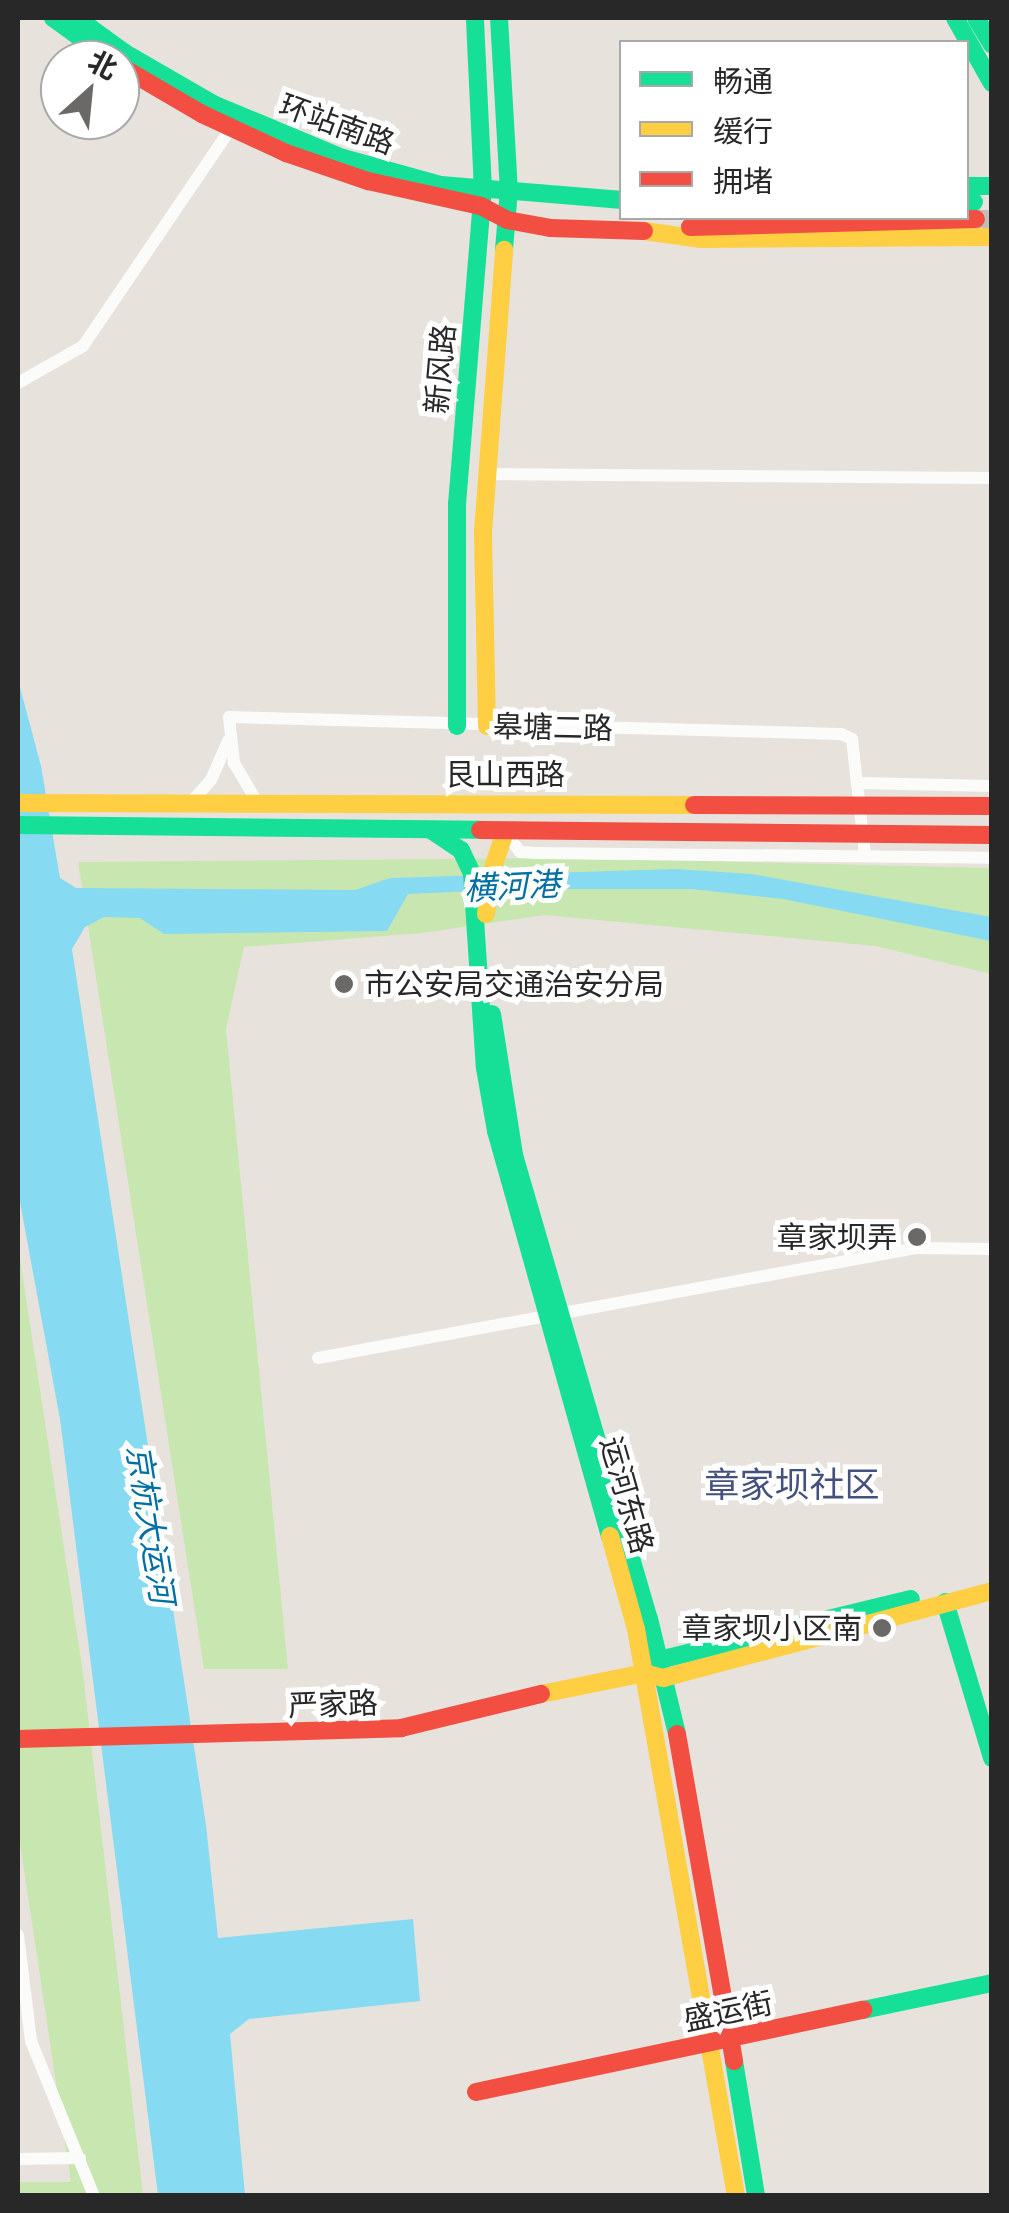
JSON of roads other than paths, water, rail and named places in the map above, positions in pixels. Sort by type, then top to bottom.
[{"type":"main road","points":[[53,18],[83,40]]},
{"type":"main road","name":"环站南路","points":[[77,18],[192,93],[271,131],[385,172],[482,198],[507,220],[701,238],[992,237]]},
{"type":"main road","name":"新风路","points":[[457,726],[457,504],[482,198],[475,18]]},
{"type":"main road","name":"新风路","points":[[488,726],[487,474],[509,190],[499,18]]},
{"type":"main road","points":[[955,18],[968,40]]},
{"type":"main road","points":[[976,18],[992,45]]},
{"type":"main road","points":[[969,43],[992,83]]},
{"type":"main road","name":"环站南路","points":[[140,77],[231,128],[342,173],[482,198],[509,190],[616,198]]},
{"type":"main road","name":"环站南路","points":[[971,202],[992,186]]},
{"type":"main road","name":"环站南路","points":[[614,231],[749,220]]},
{"type":"main road","points":[[456,634],[485,633]]},
{"type":"main road","name":"艮山西路","points":[[18,803],[256,800],[992,806]]},
{"type":"main road","name":"艮山西路","points":[[18,825],[992,835]]},
{"type":"main road","points":[[430,830],[460,850],[481,874]]},
{"type":"main road","name":"运河东路","points":[[505,832],[481,874],[480,898],[506,1115],[636,1629],[719,2041],[756,2196]]},
{"type":"main road","name":"运河东路","points":[[555,1315],[661,1669],[684,1761],[736,2196]]},
{"type":"main road","name":"严家路","points":[[661,1669],[992,1580]]},
{"type":"main road","name":"严家路","points":[[18,1740],[401,1728],[506,1700],[644,1673],[992,1591]]},
{"type":"main road","points":[[945,1602],[992,1758]]},
{"type":"main road","name":"盛运街","points":[[476,2092],[992,1983]]},
{"type":"street","points":[[18,383],[83,346],[231,128]]},
{"type":"street","points":[[487,474],[992,478]]},
{"type":"street","name":"皋塘二路","points":[[228,738],[229,717],[841,734],[852,738],[859,783]]},
{"type":"street","points":[[228,738],[242,781],[256,800]]},
{"type":"street","points":[[192,800],[211,780],[228,738]]},
{"type":"street","points":[[865,855],[859,783],[992,786]]},
{"type":"street","name":"艮山西路","points":[[505,832],[520,852],[537,853],[992,858]]},
{"type":"street","points":[[318,1358],[916,1248],[992,1248]]},
{"type":"street","points":[[18,1934],[31,2041],[94,2196]]},
{"type":"street","points":[[18,2159],[80,2158]]},
{"type":"water","points":[[18,680],[41,766],[60,878],[76,888],[355,890],[390,878],[676,869],[751,874],[991,917],[991,941],[783,899],[692,889],[523,889],[408,894],[387,931],[164,934],[140,918],[104,917],[85,927],[72,949],[206,1825],[218,1938],[413,1919],[420,2001],[249,2019],[230,2034],[245,2195],[158,2195],[60,1419],[18,1191]]},
{"type":"tunnel","points":[[976,219],[992,219]]},
{"type":"place","name":"市公安局交通治安分局","points":[[344,984]]},
{"type":"place","name":"章家坝弄","points":[[917,1237]]},
{"type":"place","name":"章家坝小区南","points":[[882,1628]]},
{"type":"district","name":"章家坝社区","points":[[792,1484]]},
{"type":"water label","name":"横河港","points":[[512,886]]},
{"type":"water label","name":"京杭大运河","points":[[151,1524]]}]
